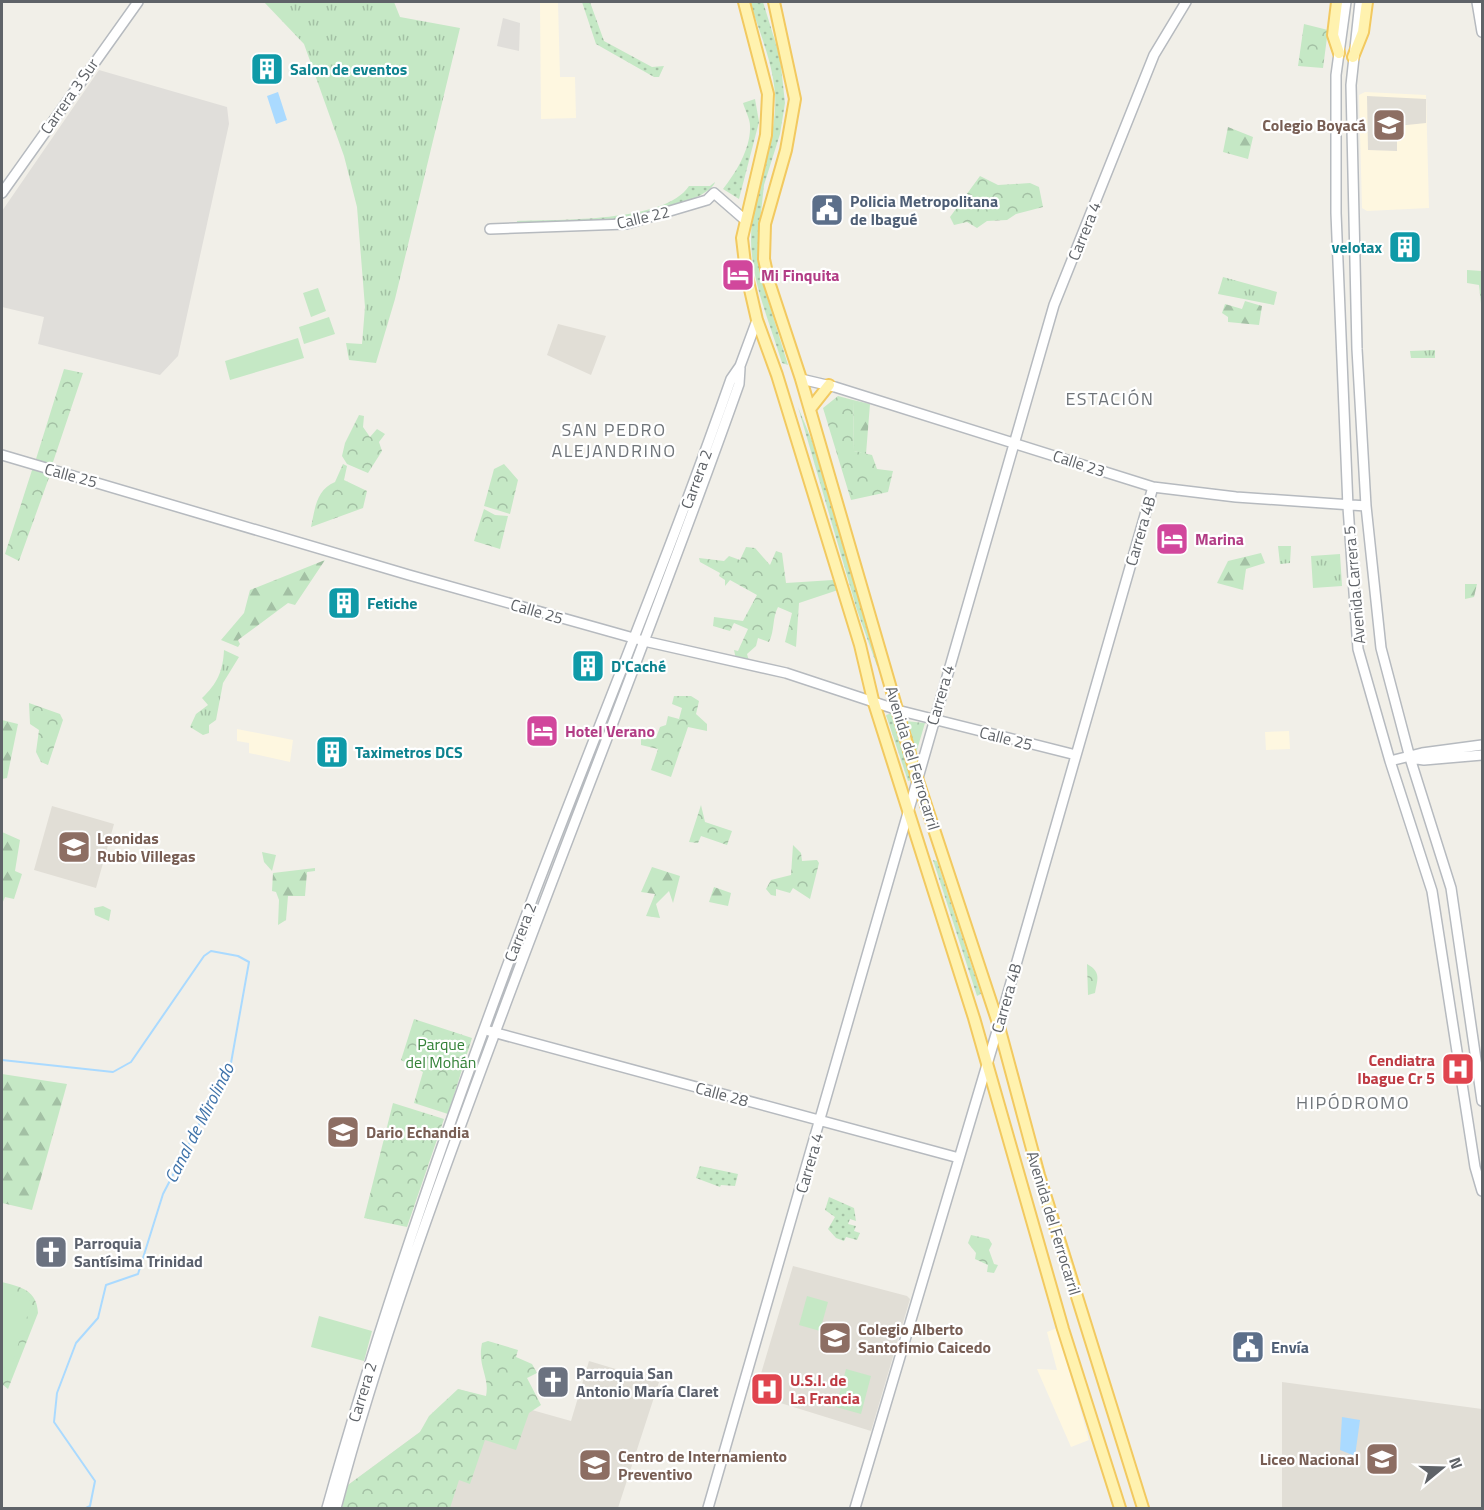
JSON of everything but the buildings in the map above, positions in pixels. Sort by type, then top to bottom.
[{"type":"main road","name":"Carrera 3 Sur","points":[[2,193],[138,2]]},
{"type":"main road","points":[[744,2],[768,94],[766,135],[742,238],[746,272],[758,320]]},
{"type":"main road","name":"Avenida del Ferrocarril","points":[[774,2],[795,99],[786,150],[765,224],[764,259],[769,282],[810,409],[916,778],[998,1023],[1039,1175],[1143,1509]]},
{"type":"main road","name":"Carrera 4","points":[[708,1509],[910,813],[916,778],[1054,305],[1154,55],[1186,2]]},
{"type":"main road","points":[[1336,2],[1333,35],[1339,50]]},
{"type":"main road","name":"Avenida Carrera 5","points":[[1346,2],[1336,75],[1336,213],[1348,507],[1358,649],[1390,761],[1432,891],[1475,1167],[1482,1191]]},
{"type":"main road","name":"Avenida Carrera 5","points":[[1360,2],[1351,85],[1353,213],[1366,506],[1383,659],[1410,758],[1451,888],[1482,1101]]},
{"type":"main road","points":[[1354,53],[1363,32],[1368,2]]},
{"type":"main road","points":[[1477,2],[1482,32]]},
{"type":"main road","name":"Calle 22","points":[[490,229],[626,224],[707,200],[714,193],[745,220]]},
{"type":"main road","name":"Avenida del Ferrocarril","points":[[758,320],[853,624],[873,700],[974,1018],[1063,1329],[1112,1477],[1120,1509]]},
{"type":"main road","name":"Carrera 2","points":[[336,1509],[407,1278],[445,1166],[640,640],[731,379],[740,366],[758,320]]},
{"type":"main road","name":"Calle 23","points":[[801,379],[829,385],[1153,487],[1348,507],[1366,506]]},
{"type":"main road","points":[[810,409],[829,385]]},
{"type":"main road","name":"Calle 25","points":[[2,455],[409,575],[640,640],[786,674],[896,709],[1076,755]]},
{"type":"main road","name":"Carrera 4B","points":[[855,1509],[1153,487]]},
{"type":"main road","name":"Carrera 2","points":[[327,1509],[410,1236],[484,1030],[640,640]]},
{"type":"main road","points":[[1390,761],[1410,758],[1422,753],[1482,745]]},
{"type":"main road","points":[[1410,758],[1424,760],[1482,755]]},
{"type":"main road","points":[[507,968],[518,971]]},
{"type":"main road","name":"Calle 28","points":[[484,1030],[959,1158]]},
{"type":"shaded area","points":[[540,2],[558,2],[560,77],[575,77],[576,118],[541,119]]},
{"type":"shaded area","points":[[503,18],[520,23],[519,51],[497,46]]},
{"type":"shaded area","points":[[99,70],[227,107],[229,124],[178,356],[160,375],[38,344],[44,317],[2,307],[2,211]]},
{"type":"shaded area","points":[[1365,92],[1426,95],[1429,208],[1367,211],[1362,208],[1359,95]]},
{"type":"shaded area","name":"Colegio Boyacá","points":[[1367,96],[1426,99],[1426,123],[1397,126],[1397,151],[1368,150]]},
{"type":"shaded area","points":[[558,324],[606,336],[591,375],[547,355]]},
{"type":"shaded area","points":[[237,729],[293,740],[290,762],[249,753],[249,743],[237,741]]},
{"type":"shaded area","points":[[1289,731],[1290,749],[1266,750],[1265,732]]},
{"type":"shaded area","name":"Leonidas Rubio Villegas","points":[[52,806],[114,824],[96,888],[34,870]]},
{"type":"shaded area","name":"Colegio Alberto Santofimio Caicedo","points":[[793,1266],[907,1296],[910,1299],[871,1431],[774,1401],[780,1384],[760,1377]]},
{"type":"shaded area","points":[[1057,1328],[1089,1440],[1071,1447],[1037,1369],[1057,1370],[1047,1332]]},
{"type":"shaded area","points":[[589,1361],[659,1382],[618,1508],[342,1508],[348,1485],[420,1432],[432,1414],[453,1419],[458,1389],[571,1421]]},
{"type":"shaded area","name":"Liceo Nacional","points":[[1282,1382],[1482,1409],[1482,1508],[1282,1508]]},
{"type":"green space","points":[[264,2],[394,2],[400,17],[460,28],[395,299],[376,363],[349,360],[346,343],[362,344],[365,307],[357,207],[344,156],[304,44]]},
{"type":"green space","points":[[582,2],[590,2],[604,41],[652,67],[664,66],[659,77],[654,77],[596,44]]},
{"type":"green space","points":[[750,2],[763,2],[780,57],[785,103],[780,134],[764,185],[758,240],[764,287],[788,365],[782,363],[758,286],[752,255],[752,221],[773,130],[775,94],[769,59]]},
{"type":"green space","points":[[1304,24],[1328,30],[1323,68],[1298,66]]},
{"type":"green space","points":[[755,99],[759,122],[739,199],[723,189],[738,168],[748,143],[750,123],[743,103]]},
{"type":"green space","points":[[1228,127],[1253,137],[1248,159],[1223,152]]},
{"type":"green space","points":[[980,176],[998,185],[1030,183],[1039,187],[1043,207],[1016,214],[1007,220],[987,221],[977,228],[967,222],[954,225],[950,217]]},
{"type":"green space","points":[[715,182],[711,188],[689,201],[624,220],[517,224],[517,221],[583,219],[635,213],[658,207],[676,198],[689,186],[710,186]]},
{"type":"green space","points":[[1467,270],[1482,271],[1482,313],[1479,285],[1467,283]]},
{"type":"green space","points":[[1223,277],[1277,292],[1274,305],[1218,294]]},
{"type":"green space","points":[[318,288],[326,311],[311,317],[303,293]]},
{"type":"green space","points":[[1245,301],[1262,306],[1259,325],[1228,322],[1228,317],[1222,313],[1225,304],[1242,309]]},
{"type":"green space","points":[[329,317],[335,334],[304,344],[299,327]]},
{"type":"green space","points":[[298,338],[304,358],[230,380],[225,361]]},
{"type":"green space","points":[[1435,350],[1435,358],[1411,358],[1410,351]]},
{"type":"green space","points":[[64,369],[83,373],[52,465],[36,459]]},
{"type":"green space","points":[[838,396],[853,400],[854,451],[872,455],[877,469],[893,471],[888,492],[851,500],[823,408]]},
{"type":"green space","points":[[853,400],[870,404],[866,454],[854,451]]},
{"type":"green space","points":[[798,407],[812,441],[880,665],[877,666],[857,610]]},
{"type":"green space","points":[[359,415],[364,416],[363,427],[370,437],[377,429],[385,434],[379,442],[382,451],[368,473],[347,464],[342,456],[345,443]]},
{"type":"green space","points":[[343,464],[347,466],[344,480],[367,491],[363,508],[311,527],[320,495],[335,482]]},
{"type":"green space","points":[[504,464],[518,480],[510,514],[484,506],[494,469]]},
{"type":"green space","points":[[33,467],[51,472],[19,561],[5,554]]},
{"type":"green space","points":[[484,509],[495,515],[508,516],[500,549],[474,541]]},
{"type":"green space","points":[[1278,546],[1291,546],[1290,563],[1280,564]]},
{"type":"green space","points":[[746,547],[755,548],[770,565],[776,551],[782,553],[786,583],[833,580],[838,590],[799,603],[796,647],[785,642],[792,613],[778,607],[769,642],[758,638],[756,646],[747,654],[749,661],[736,659],[734,650],[738,651],[748,629],[734,623],[730,631],[713,626],[714,617],[743,621],[757,595],[730,580],[725,586],[725,580],[719,576],[720,573],[700,562],[699,558],[724,561],[729,556],[740,560]]},
{"type":"green space","points":[[1261,553],[1265,563],[1246,569],[1243,590],[1217,583],[1228,561]]},
{"type":"green space","points":[[1340,554],[1342,586],[1313,588],[1311,556]]},
{"type":"green space","points":[[325,560],[295,605],[288,603],[238,640],[240,644],[238,647],[221,640],[244,613],[250,590]]},
{"type":"green space","points":[[1465,584],[1477,584],[1474,597],[1465,599]]},
{"type":"green space","points":[[224,650],[239,657],[223,683],[216,720],[209,725],[209,733],[203,735],[190,727],[196,714],[208,705],[202,698],[212,688],[218,677]]},
{"type":"green space","points":[[674,696],[691,696],[699,701],[696,714],[707,724],[707,731],[688,727],[671,777],[651,770],[658,749],[641,745],[641,736],[656,738],[660,727],[666,725],[668,716],[679,719],[682,708],[672,704]]},
{"type":"green space","points":[[29,703],[60,714],[63,720],[48,765],[41,762],[36,752],[39,730],[30,724]]},
{"type":"green space","points":[[892,713],[912,780],[908,781],[886,715]]},
{"type":"green space","points":[[2,720],[18,724],[7,778],[2,779]]},
{"type":"green space","points":[[905,721],[925,723],[914,760]]},
{"type":"green space","points":[[701,805],[705,822],[732,831],[727,845],[701,836],[698,843],[689,842]]},
{"type":"green space","points":[[2,832],[20,840],[15,871],[22,874],[14,899],[5,897],[2,904]]},
{"type":"green space","points":[[793,845],[801,853],[802,861],[817,860],[819,863],[810,899],[793,888],[790,893],[776,889],[776,896],[771,895],[766,889],[771,880],[791,875]]},
{"type":"green space","points":[[262,852],[276,855],[272,871],[264,862]]},
{"type":"green space","points":[[933,860],[937,861],[981,994],[977,996]]},
{"type":"green space","points":[[652,867],[680,876],[673,903],[669,891],[656,904],[660,918],[646,916],[655,894],[641,892]]},
{"type":"green space","points":[[315,868],[315,871],[307,872],[305,896],[288,896],[286,920],[278,925],[279,900],[276,892],[272,891],[273,873]]},
{"type":"green space","points":[[714,887],[731,893],[728,906],[709,902]]},
{"type":"green space","points":[[103,906],[111,910],[109,921],[95,915],[94,908]]},
{"type":"green space","points":[[1087,964],[1097,973],[1095,993],[1088,995]]},
{"type":"green space","name":"Parque del Mohán","points":[[414,1019],[472,1038],[448,1114],[414,1103],[423,1072],[401,1060]]},
{"type":"green space","points":[[2,1074],[67,1084],[32,1210],[2,1203]]},
{"type":"green space","points":[[393,1103],[444,1119],[407,1227],[364,1218]]},
{"type":"green space","points":[[700,1166],[738,1174],[735,1186],[721,1185],[720,1187],[696,1178]]},
{"type":"green space","points":[[829,1197],[854,1208],[856,1221],[850,1219],[848,1224],[856,1226],[854,1231],[860,1233],[857,1240],[846,1237],[844,1241],[836,1238],[828,1229],[835,1217],[825,1210]]},
{"type":"green space","points":[[971,1235],[989,1239],[992,1244],[989,1250],[994,1264],[998,1265],[994,1273],[987,1272],[988,1265],[975,1259],[976,1253],[968,1243]]},
{"type":"green space","points":[[2,1282],[31,1294],[35,1299],[38,1313],[8,1389],[2,1384]]},
{"type":"green space","points":[[2,1291],[32,1301],[10,1370],[2,1367]]},
{"type":"green space","points":[[807,1296],[828,1302],[820,1331],[799,1325]]},
{"type":"green space","points":[[319,1316],[372,1331],[364,1361],[311,1347]]},
{"type":"green space","points":[[488,1341],[518,1350],[516,1357],[532,1364],[537,1373],[527,1378],[541,1405],[529,1413],[516,1450],[485,1440],[470,1484],[459,1480],[450,1508],[342,1508],[348,1485],[420,1432],[429,1416],[458,1389],[486,1396],[481,1351],[482,1343]]},
{"type":"green space","points":[[846,1369],[871,1376],[861,1414],[836,1407]]},
{"type":"water","points":[[278,92],[287,120],[276,124],[267,96]]},
{"type":"water","points":[[1342,1417],[1360,1420],[1355,1456],[1340,1450]]},
{"type":"waterway","name":"Canal de Mirolindo","points":[[2,1060],[113,1072],[131,1062],[204,956],[211,951],[238,956],[249,962],[231,1063],[163,1194],[138,1274],[106,1285],[98,1318],[76,1343],[57,1393],[54,1422],[95,1481],[90,1506],[86,1508]]},
{"type":"place","name":"Salon de eventos","points":[[267,69]]},
{"type":"place","name":"Colegio Boyacá","points":[[1389,125]]},
{"type":"place","name":"Policia Metropolitana de Ibagué","points":[[827,210]]},
{"type":"place","name":"velotax","points":[[1405,247]]},
{"type":"place","name":"Mi Finquita","points":[[738,275]]},
{"type":"place","name":"Marina","points":[[1172,539]]},
{"type":"place","name":"Fetiche","points":[[344,603]]},
{"type":"place","name":"D'Caché","points":[[588,666]]},
{"type":"place","name":"Hotel Verano","points":[[542,731]]},
{"type":"place","name":"Taximetros DCS","points":[[332,752]]},
{"type":"place","name":"Leonidas Rubio Villegas","points":[[74,847]]},
{"type":"place","name":"Cendiatra Ibague Cr 5","points":[[1458,1069]]},
{"type":"place","name":"Dario Echandia","points":[[343,1132]]},
{"type":"place","name":"Parroquia Santísima Trinidad","points":[[51,1252]]},
{"type":"place","name":"Colegio Alberto Santofimio Caicedo","points":[[835,1338]]},
{"type":"place","name":"Envía","points":[[1248,1347]]},
{"type":"place","name":"Parroquia San Antonio María Claret","points":[[553,1382]]},
{"type":"place","name":"U.S.I. de La Francia","points":[[767,1389]]},
{"type":"place","name":"Liceo Nacional","points":[[1382,1459]]},
{"type":"place","name":"Centro de Internamiento Preventivo","points":[[595,1465]]},
{"type":"district","name":"ESTACIÓN","points":[[1110,398]]},
{"type":"district","name":"SAN PEDRO ALEJANDRINO","points":[[614,439]]},
{"type":"district","name":"HIPÓDROMO","points":[[1353,1102]]}]
